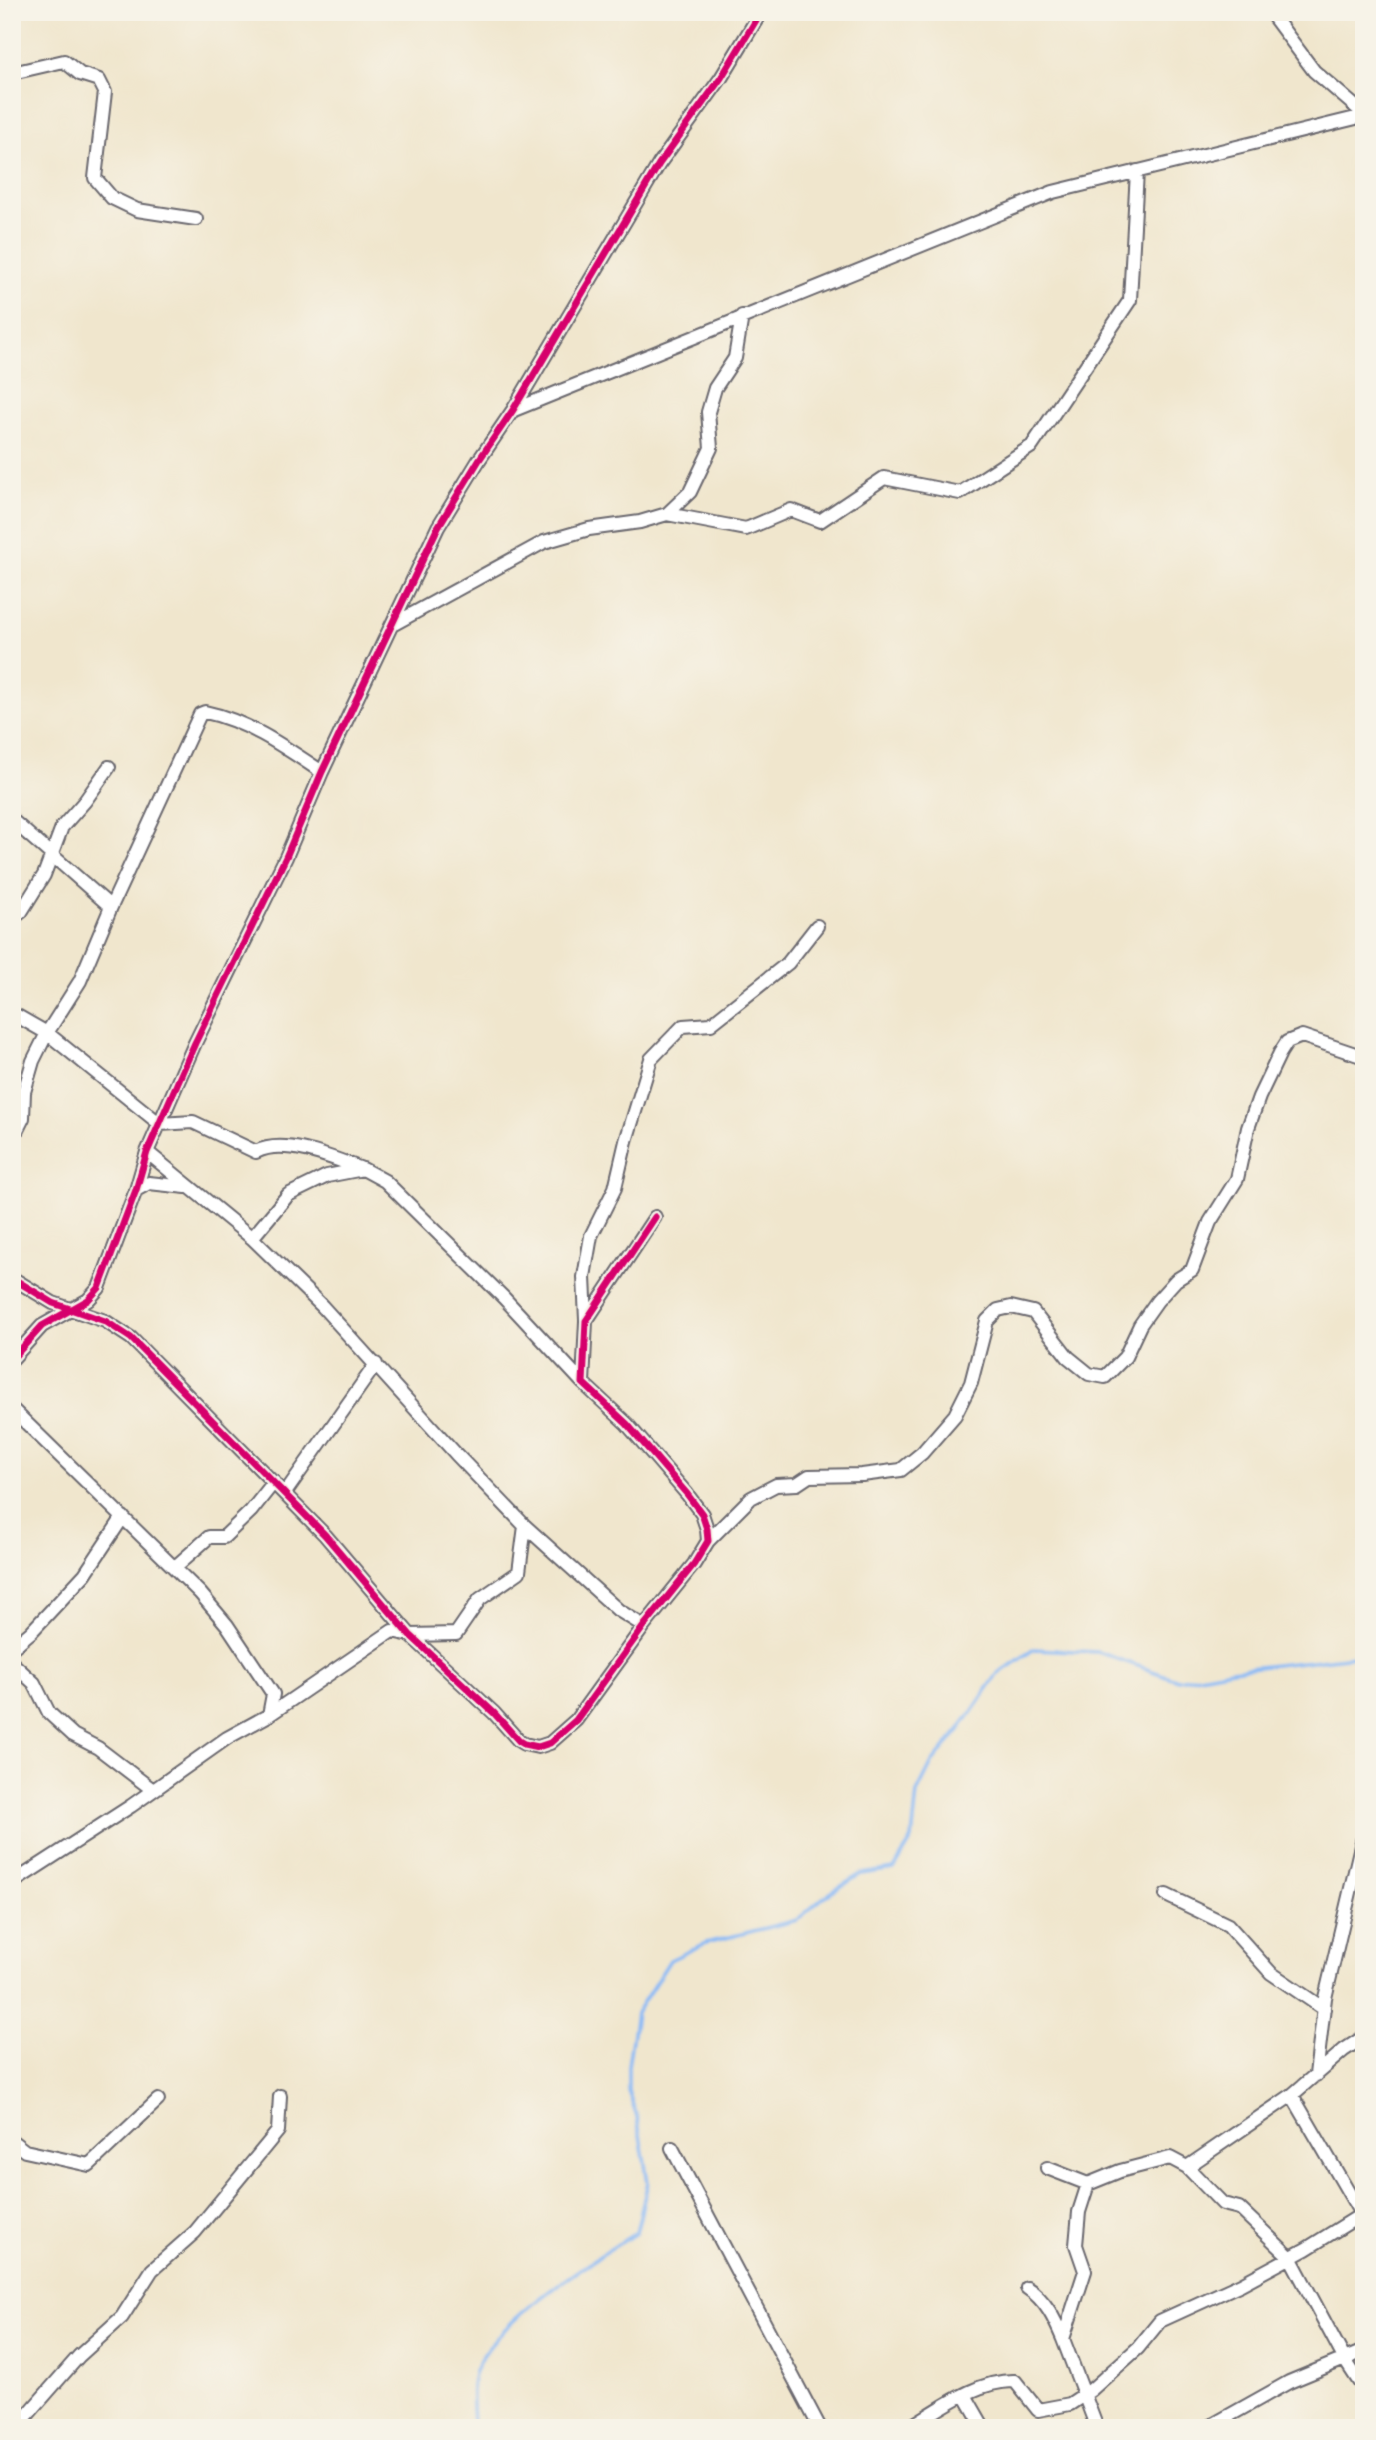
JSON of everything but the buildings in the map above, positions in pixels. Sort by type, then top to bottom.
[{"type":"street","points":[[12,1359],[43,1326],[88,1300],[99,1288],[148,1152],[195,1043],[286,857],[322,772],[438,527],[478,460],[513,410],[659,164],[721,78],[761,12]]},
{"type":"street","points":[[1269,12],[1314,71],[1364,115]]},
{"type":"street","points":[[12,74],[64,61],[80,75],[99,80],[105,92],[95,178],[112,198],[137,210],[196,219]]},
{"type":"street","points":[[513,410],[1053,192],[1364,115]]},
{"type":"street","points":[[667,514],[746,529],[791,510],[820,521],[884,478],[960,493],[1032,446],[1130,300],[1137,171]]},
{"type":"street","points":[[394,624],[544,542],[589,529],[640,522],[667,514],[690,492],[711,448],[708,412],[715,388],[734,358],[741,316]]},
{"type":"street","points":[[12,1140],[23,1118],[24,1092],[28,1078],[47,1033],[80,981],[200,714],[216,714],[275,741],[322,772]]},
{"type":"street","points":[[12,919],[21,912],[44,875],[62,827],[109,767]]},
{"type":"street","points":[[12,820],[111,907]]},
{"type":"street","points":[[583,1383],[586,1321],[584,1278],[591,1236],[615,1188],[651,1059],[683,1026],[711,1024],[788,963],[817,926]]},
{"type":"street","points":[[12,1013],[47,1033],[160,1124],[193,1122],[256,1152],[268,1146],[292,1148],[330,1157],[363,1169],[385,1181],[504,1298],[583,1383],[627,1424],[702,1514],[708,1541]]},
{"type":"street","points":[[12,1278],[52,1303],[105,1321],[131,1338],[325,1535],[410,1635],[494,1713],[519,1741],[538,1747],[550,1743],[576,1720],[644,1626],[694,1564],[708,1541],[751,1498],[776,1485],[797,1484],[809,1476],[862,1475],[901,1470],[922,1453],[955,1415],[971,1382],[987,1321],[998,1310],[1011,1307],[1033,1312],[1068,1357],[1089,1374],[1105,1377],[1125,1357],[1140,1325],[1157,1301],[1176,1280],[1192,1269],[1210,1222],[1237,1179],[1255,1107],[1287,1042],[1302,1035],[1364,1058]]},
{"type":"street","points":[[148,1152],[187,1187],[252,1238],[322,1306],[525,1526],[618,1610],[644,1626]]},
{"type":"street","points":[[252,1238],[288,1195],[327,1176],[363,1169]]},
{"type":"street","points":[[136,1190],[149,1183],[187,1187]]},
{"type":"street","points":[[586,1321],[655,1217]]},
{"type":"street","points":[[285,1493],[376,1364]]},
{"type":"street","points":[[12,1409],[175,1567],[227,1625],[273,1694],[269,1715]]},
{"type":"street","points":[[175,1567],[209,1537],[225,1537],[251,1511],[274,1482]]},
{"type":"street","points":[[12,1648],[31,1632],[85,1574],[123,1517]]},
{"type":"street","points":[[12,1883],[153,1790],[226,1738],[269,1715],[392,1631],[410,1635],[456,1634],[480,1599],[519,1572],[525,1526]]},
{"type":"street","points":[[12,1664],[34,1683],[49,1713],[74,1735],[98,1748],[153,1790]]},
{"type":"street","points":[[1316,2074],[1324,2009],[1361,1859],[1364,1833]]},
{"type":"street","points":[[1166,1895],[1228,1926],[1271,1973],[1324,2009]]},
{"type":"street","points":[[1187,2166],[1292,2095],[1344,2050],[1364,2037]]},
{"type":"street","points":[[908,2428],[965,2395],[998,2380],[1015,2381],[1038,2410],[1070,2404],[1138,2348],[1160,2321],[1219,2295],[1363,2216],[1292,2095]]},
{"type":"street","points":[[16,2428],[79,2356],[122,2317],[152,2270],[195,2232],[278,2131],[280,2096]]},
{"type":"street","points":[[12,2141],[25,2151],[89,2165],[158,2100]]},
{"type":"street","points":[[672,2148],[820,2428]]},
{"type":"street","points":[[1047,2168],[1088,2184],[1120,2171],[1170,2158],[1187,2166],[1223,2204],[1239,2208],[1290,2257],[1345,2360],[1364,2389]]},
{"type":"street","points":[[1063,2339],[1085,2271],[1076,2245],[1079,2212],[1088,2184]]},
{"type":"street","points":[[1027,2288],[1044,2303],[1054,2318],[1097,2428]]},
{"type":"street","points":[[1207,2428],[1289,2382],[1364,2351]]},
{"type":"street","points":[[965,2395],[985,2428]]},
{"type":"waterway","points":[[473,2428],[473,2379],[481,2359],[496,2338],[542,2297],[636,2233],[648,2182],[637,2117],[628,2091],[628,2066],[636,2013],[670,1960],[706,1943],[797,1920],[824,1897],[861,1874],[894,1869],[912,1839],[917,1793],[932,1763],[960,1729],[997,1675],[1034,1649],[1098,1652],[1178,1680],[1231,1670],[1364,1655]]},
{"type":"cycle path","points":[[12,1359],[42,1326],[88,1300],[99,1288],[136,1190],[147,1152],[195,1043],[286,857],[322,772],[438,527],[513,410],[659,164],[721,78],[761,12]]},
{"type":"cycle path","points":[[12,1278],[53,1303],[105,1321],[131,1338],[325,1535],[410,1635],[494,1713],[519,1741],[538,1747],[550,1743],[576,1720],[644,1626],[694,1564],[708,1541],[702,1514],[687,1494],[627,1424],[583,1383],[586,1321],[655,1217]]}]
